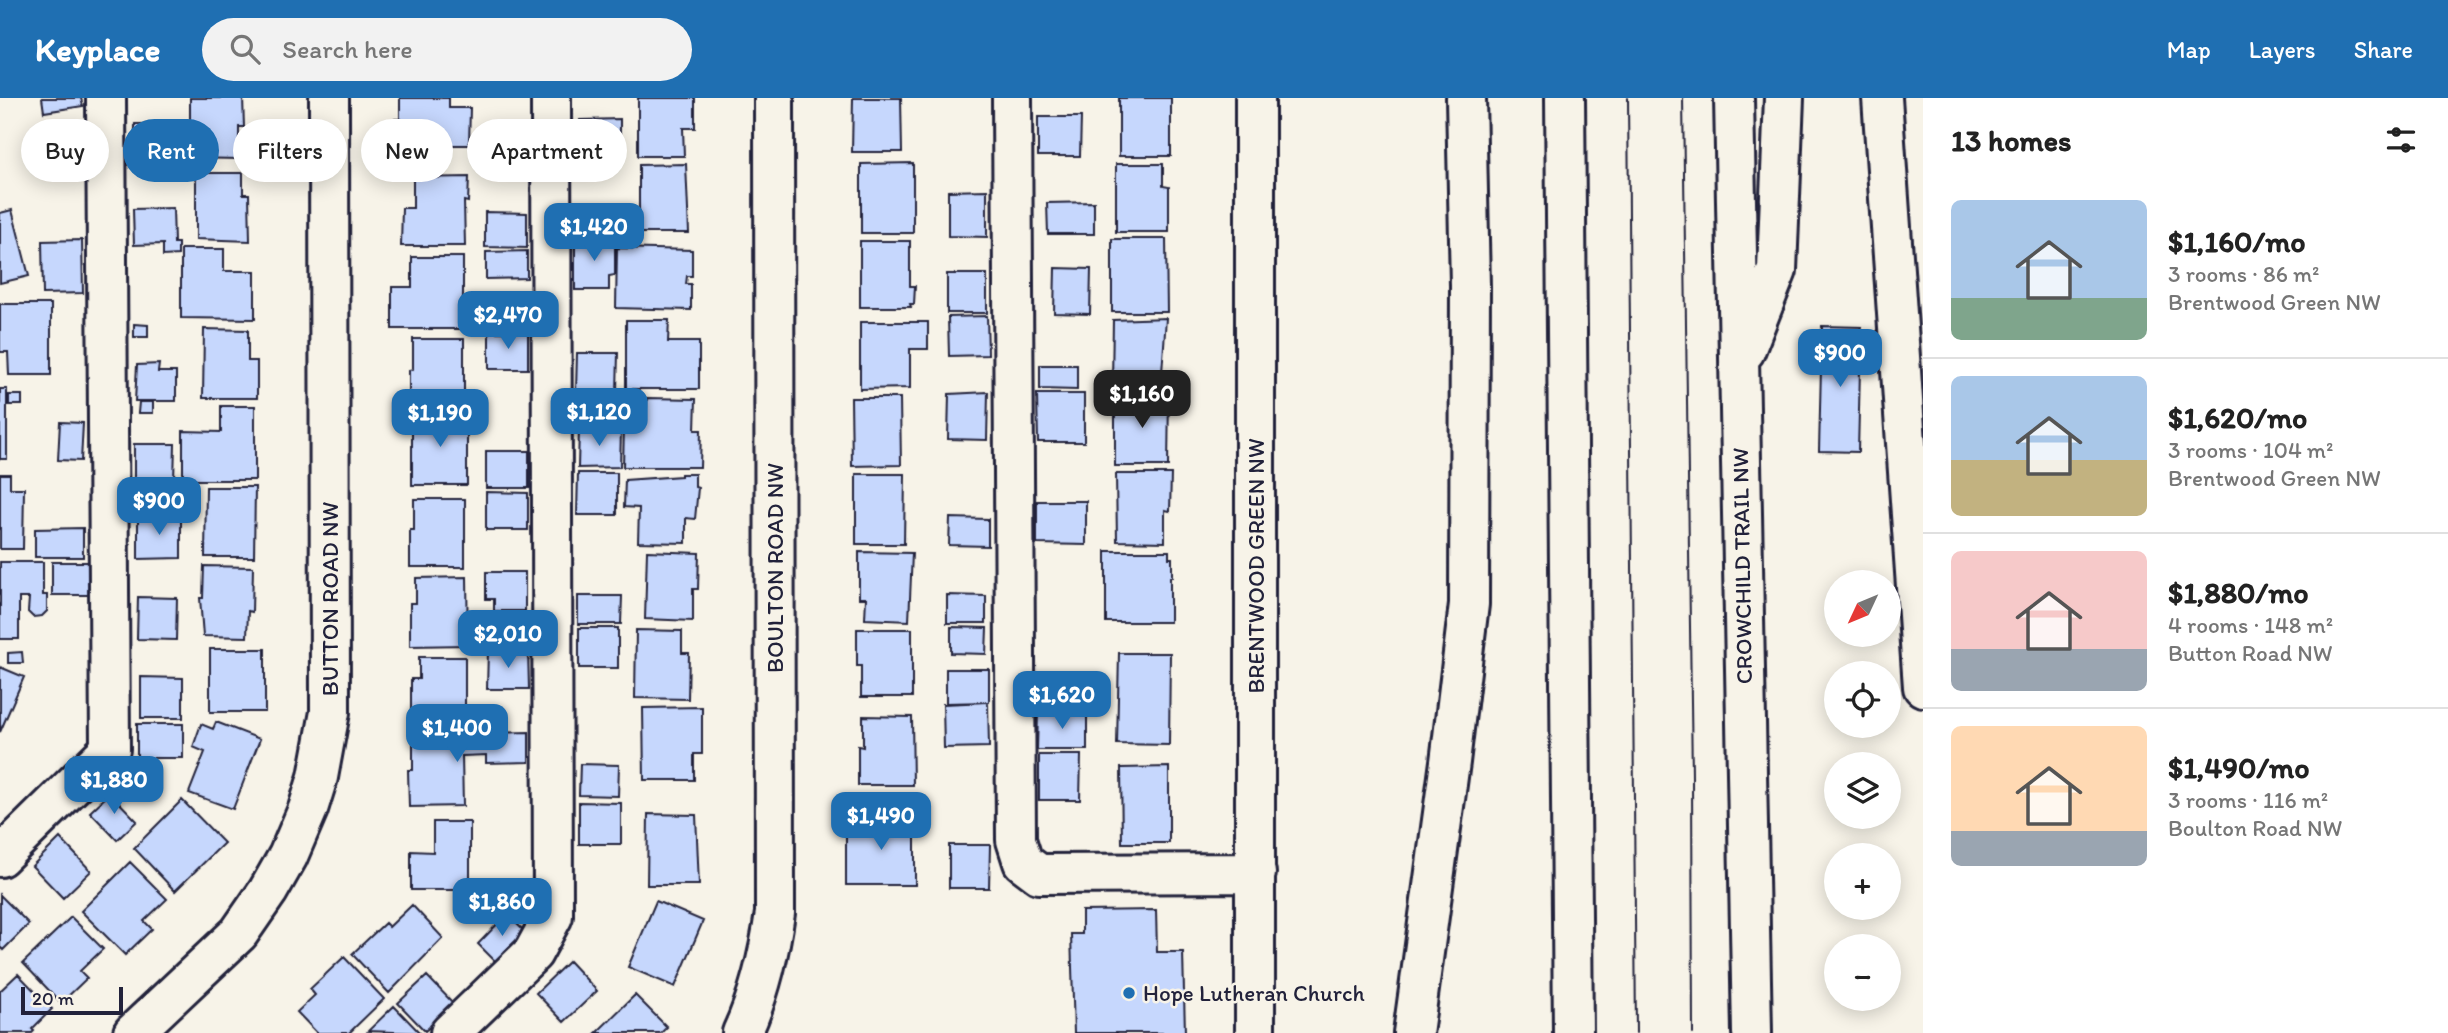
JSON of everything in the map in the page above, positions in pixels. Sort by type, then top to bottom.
[{"type":"main road","points":[[0,857],[110,749],[106,98]]},
{"type":"main road","name":"BUTTON ROAD NW","points":[[134,1033],[239,933],[288,856],[308,810],[318,776],[330,712],[329,98]]},
{"type":"main road","points":[[450,1033],[533,953],[553,916],[551,98]]},
{"type":"main road","name":"BOULTON ROAD NW","points":[[742,1033],[758,995],[769,955],[775,900],[774,98]]},
{"type":"main road","points":[[1012,98],[1016,840],[1023,862],[1039,874],[1256,873]]},
{"type":"main road","name":"BRENTWOOD GREEN NW","points":[[1255,98],[1255,1033]]},
{"type":"main road","points":[[1413,1033],[1469,604],[1470,286],[1466,98]]},
{"type":"main road","points":[[1564,98],[1573,1033]]},
{"type":"main road","name":"CROWCHILD TRAIL NW","points":[[1734,98],[1752,1033]]},
{"type":"main road","points":[[1738,369],[1777,270],[1784,98]]},
{"type":"main road","points":[[1882,98],[1923,687]]},
{"type":"building","points":[[42,98],[81,98],[83,106],[44,112]]},
{"type":"building","points":[[190,98],[243,98],[244,119],[233,119],[233,159],[219,159],[219,119],[190,119]]},
{"type":"building","points":[[400,98],[449,98],[449,108],[470,108],[470,119],[467,119],[467,145],[453,145],[453,119],[400,119]]},
{"type":"building","points":[[638,98],[695,98],[695,128],[683,128],[684,156],[638,156]]},
{"type":"building","points":[[853,98],[901,98],[902,152],[852,152]]},
{"type":"building","points":[[1119,98],[1171,98],[1171,156],[1119,156]]},
{"type":"building","points":[[1038,117],[1081,117],[1080,156],[1038,156]]},
{"type":"building","points":[[913,163],[913,233],[861,233],[861,164]]},
{"type":"building","points":[[686,164],[689,233],[639,233],[639,165]]},
{"type":"building","points":[[1116,164],[1163,164],[1163,186],[1169,187],[1169,232],[1116,232]]},
{"type":"building","points":[[219,173],[233,173],[233,182],[243,182],[243,194],[249,194],[250,241],[196,239],[196,182],[219,182]]},
{"type":"building","points":[[453,177],[467,177],[469,182],[468,202],[464,201],[465,246],[401,246],[402,208],[413,208],[413,182],[453,182]]},
{"type":"building","points":[[987,190],[987,237],[948,236],[948,191]]},
{"type":"building","points":[[1094,202],[1094,234],[1048,234],[1047,203]]},
{"type":"building","points":[[173,208],[174,243],[178,243],[178,255],[163,256],[163,244],[134,245],[133,209]]},
{"type":"building","points":[[578,208],[618,209],[618,236],[577,235]]},
{"type":"building","points":[[12,210],[29,276],[0,283],[0,213]]},
{"type":"building","points":[[485,212],[527,213],[527,248],[485,247]]},
{"type":"building","points":[[575,238],[615,238],[615,275],[609,276],[609,290],[575,290]]},
{"type":"building","points":[[1112,239],[1166,239],[1167,312],[1112,312]]},
{"type":"building","points":[[82,240],[83,293],[43,294],[42,241]]},
{"type":"building","points":[[860,241],[910,241],[910,286],[915,286],[914,304],[910,304],[911,307],[860,307]]},
{"type":"building","points":[[617,248],[692,250],[692,276],[687,276],[686,284],[691,284],[691,310],[616,308]]},
{"type":"building","points":[[181,249],[224,249],[224,271],[255,271],[255,319],[181,318]]},
{"type":"building","points":[[527,251],[527,278],[486,279],[486,252]]},
{"type":"building","points":[[412,257],[463,257],[463,329],[392,329],[392,287],[412,287]]},
{"type":"building","points":[[1055,268],[1091,269],[1090,314],[1054,313]]},
{"type":"building","points":[[947,274],[987,274],[987,313],[947,313]]},
{"type":"building","points":[[0,304],[51,304],[51,375],[9,375],[8,352],[0,352]]},
{"type":"building","points":[[987,316],[988,355],[949,356],[948,317]]},
{"type":"building","points":[[1166,318],[1161,386],[1112,384],[1113,320]]},
{"type":"building","points":[[626,320],[669,320],[668,342],[699,342],[699,389],[626,389]]},
{"type":"building","points":[[860,322],[928,322],[928,349],[910,349],[910,388],[860,389]]},
{"type":"building","points":[[134,324],[148,325],[148,337],[134,337]]},
{"type":"building","points":[[1822,326],[1861,327],[1858,452],[1819,451]]},
{"type":"building","points":[[204,329],[248,330],[248,361],[257,361],[257,398],[203,398]]},
{"type":"building","points":[[489,332],[528,332],[528,369],[489,369]]},
{"type":"building","points":[[413,339],[464,339],[464,407],[409,407],[409,370],[413,369]]},
{"type":"building","points":[[577,353],[618,353],[617,392],[576,392]]},
{"type":"building","points":[[159,364],[158,372],[176,372],[176,401],[135,401],[137,365]]},
{"type":"building","points":[[1040,365],[1077,365],[1077,390],[1040,389]]},
{"type":"building","points":[[0,389],[7,389],[7,459],[0,459]]},
{"type":"building","points":[[988,392],[987,440],[948,439],[949,394]]},
{"type":"building","points":[[1037,394],[1084,394],[1084,442],[1038,442]]},
{"type":"building","points":[[1115,394],[1169,394],[1168,466],[1115,466]]},
{"type":"building","points":[[9,395],[22,395],[22,405],[9,405]]},
{"type":"building","points":[[647,398],[696,399],[695,430],[701,430],[700,467],[623,467],[624,426],[635,427],[635,410],[646,409]]},
{"type":"building","points":[[851,398],[900,398],[901,465],[852,466]]},
{"type":"building","points":[[139,402],[153,402],[153,413],[138,413]]},
{"type":"building","points":[[221,406],[255,406],[255,480],[183,480],[183,431],[221,432]]},
{"type":"building","points":[[412,413],[467,413],[467,485],[412,485]]},
{"type":"building","points":[[60,422],[83,423],[81,461],[58,460]]},
{"type":"building","points":[[579,428],[621,429],[620,467],[578,468]]},
{"type":"building","points":[[134,444],[175,444],[174,481],[134,481]]},
{"type":"building","points":[[486,451],[529,451],[529,488],[486,488]]},
{"type":"building","points":[[578,473],[617,473],[617,515],[577,515]]},
{"type":"building","points":[[0,474],[10,474],[10,488],[24,488],[23,549],[0,549]]},
{"type":"building","points":[[695,474],[695,487],[698,488],[695,519],[686,518],[686,543],[638,542],[639,508],[624,507],[625,480]]},
{"type":"building","points":[[856,474],[905,474],[904,544],[856,544]]},
{"type":"building","points":[[1116,474],[1171,474],[1170,511],[1165,510],[1165,542],[1117,541]]},
{"type":"building","points":[[206,487],[255,487],[254,557],[205,557]]},
{"type":"building","points":[[486,492],[528,493],[528,530],[486,530]]},
{"type":"building","points":[[414,499],[465,499],[465,567],[410,567],[410,530],[414,530]]},
{"type":"building","points":[[1037,501],[1086,501],[1086,545],[1037,544]]},
{"type":"building","points":[[138,515],[181,515],[181,558],[138,559]]},
{"type":"building","points":[[950,518],[988,519],[988,546],[949,545]]},
{"type":"building","points":[[83,528],[83,557],[35,557],[35,529]]},
{"type":"building","points":[[647,551],[699,553],[698,589],[693,589],[693,621],[645,619]]},
{"type":"building","points":[[1106,551],[1169,551],[1169,558],[1172,558],[1170,622],[1106,622]]},
{"type":"building","points":[[859,552],[912,553],[909,621],[865,619],[866,598],[859,598]]},
{"type":"building","points":[[0,562],[43,562],[43,595],[47,595],[47,611],[42,616],[33,617],[28,612],[29,598],[19,598],[19,639],[0,639]]},
{"type":"building","points":[[52,562],[89,562],[89,595],[52,595]]},
{"type":"building","points":[[204,566],[253,567],[252,612],[248,611],[247,637],[203,636],[200,598],[203,598]]},
{"type":"building","points":[[486,572],[525,572],[525,611],[494,611],[494,599],[486,599]]},
{"type":"building","points":[[467,577],[468,645],[410,646],[410,603],[416,603],[416,578]]},
{"type":"building","points":[[947,595],[986,596],[986,623],[947,623]]},
{"type":"building","points":[[578,596],[622,596],[621,624],[578,624]]},
{"type":"building","points":[[138,597],[177,598],[176,640],[137,639]]},
{"type":"building","points":[[951,627],[987,628],[986,654],[951,653]]},
{"type":"building","points":[[579,628],[618,628],[618,668],[579,668]]},
{"type":"building","points":[[857,629],[912,629],[912,697],[861,697],[861,666],[857,666]]},
{"type":"building","points":[[636,630],[682,631],[682,653],[689,653],[688,699],[635,698]]},
{"type":"building","points":[[210,649],[265,649],[265,712],[210,712]]},
{"type":"building","points":[[488,650],[528,650],[529,689],[487,689]]},
{"type":"building","points":[[22,652],[23,663],[8,663],[8,653]]},
{"type":"building","points":[[1119,653],[1170,653],[1169,745],[1117,744]]},
{"type":"building","points":[[419,657],[465,657],[465,726],[411,726],[411,679],[419,679]]},
{"type":"building","points":[[0,667],[24,677],[0,732]]},
{"type":"building","points":[[946,669],[989,669],[989,702],[946,703]]},
{"type":"building","points":[[141,677],[183,678],[183,718],[141,718]]},
{"type":"building","points":[[988,702],[989,747],[944,748],[943,704]]},
{"type":"building","points":[[702,707],[702,754],[694,754],[694,780],[644,780],[643,708]]},
{"type":"building","points":[[1038,712],[1087,713],[1087,750],[1037,750]]},
{"type":"building","points":[[863,716],[912,717],[913,785],[858,785],[858,746],[863,747]]},
{"type":"building","points":[[216,722],[260,739],[233,809],[189,793],[205,752],[193,747],[201,724],[213,729]]},
{"type":"building","points":[[137,724],[183,724],[183,758],[137,758]]},
{"type":"building","points":[[529,732],[529,762],[486,763],[486,755],[462,756],[463,806],[409,807],[408,770],[413,770],[413,739],[459,739],[459,734]]},
{"type":"building","points":[[1039,755],[1081,755],[1080,800],[1039,800]]},
{"type":"building","points":[[580,764],[619,765],[618,796],[579,795]]},
{"type":"building","points":[[1169,767],[1169,843],[1122,843],[1121,768]]},
{"type":"building","points":[[110,793],[137,821],[117,840],[90,812]]},
{"type":"building","points":[[182,800],[224,843],[175,891],[134,848]]},
{"type":"building","points":[[579,802],[621,803],[621,844],[579,844]]},
{"type":"building","points":[[648,814],[696,815],[699,885],[647,885]]},
{"type":"building","points":[[846,819],[915,819],[915,885],[846,885]]},
{"type":"building","points":[[433,822],[470,822],[470,890],[411,890],[411,851],[433,852]]},
{"type":"building","points":[[60,838],[91,871],[63,898],[32,866]]},
{"type":"building","points":[[949,845],[990,845],[989,888],[949,888]]},
{"type":"building","points":[[130,862],[167,899],[144,921],[152,929],[125,955],[81,911]]},
{"type":"building","points":[[0,895],[29,924],[3,950],[0,947]]},
{"type":"building","points":[[656,901],[703,921],[675,987],[628,967]]},
{"type":"building","points":[[412,905],[443,938],[389,993],[352,954],[385,923],[389,927]]},
{"type":"building","name":"Hope Lutheran Church","points":[[1156,910],[1157,952],[1183,952],[1185,1033],[1074,1033],[1071,934],[1082,934],[1082,911]]},
{"type":"building","points":[[507,914],[526,933],[497,963],[478,944]]},
{"type":"building","points":[[71,917],[103,949],[80,971],[87,978],[61,1003],[23,963]]},
{"type":"building","points":[[344,957],[384,999],[349,1033],[317,1033],[297,1012],[315,995],[310,989]]},
{"type":"building","points":[[569,961],[597,991],[564,1022],[536,993]]},
{"type":"building","points":[[18,974],[52,1009],[32,1029],[32,1033],[0,1033],[0,991]]},
{"type":"building","points":[[427,976],[454,1004],[425,1031],[398,1003]]},
{"type":"building","points":[[635,995],[667,1027],[661,1033],[596,1033]]},
{"type":"building","points":[[394,1006],[420,1033],[368,1031]]},
{"type":"tram line","points":[[1628,98],[1636,1033]]},
{"type":"tram line","points":[[1683,98],[1693,1033]]},
{"type":"place","name":"Hope Lutheran Church","points":[[1129,993]]}]
